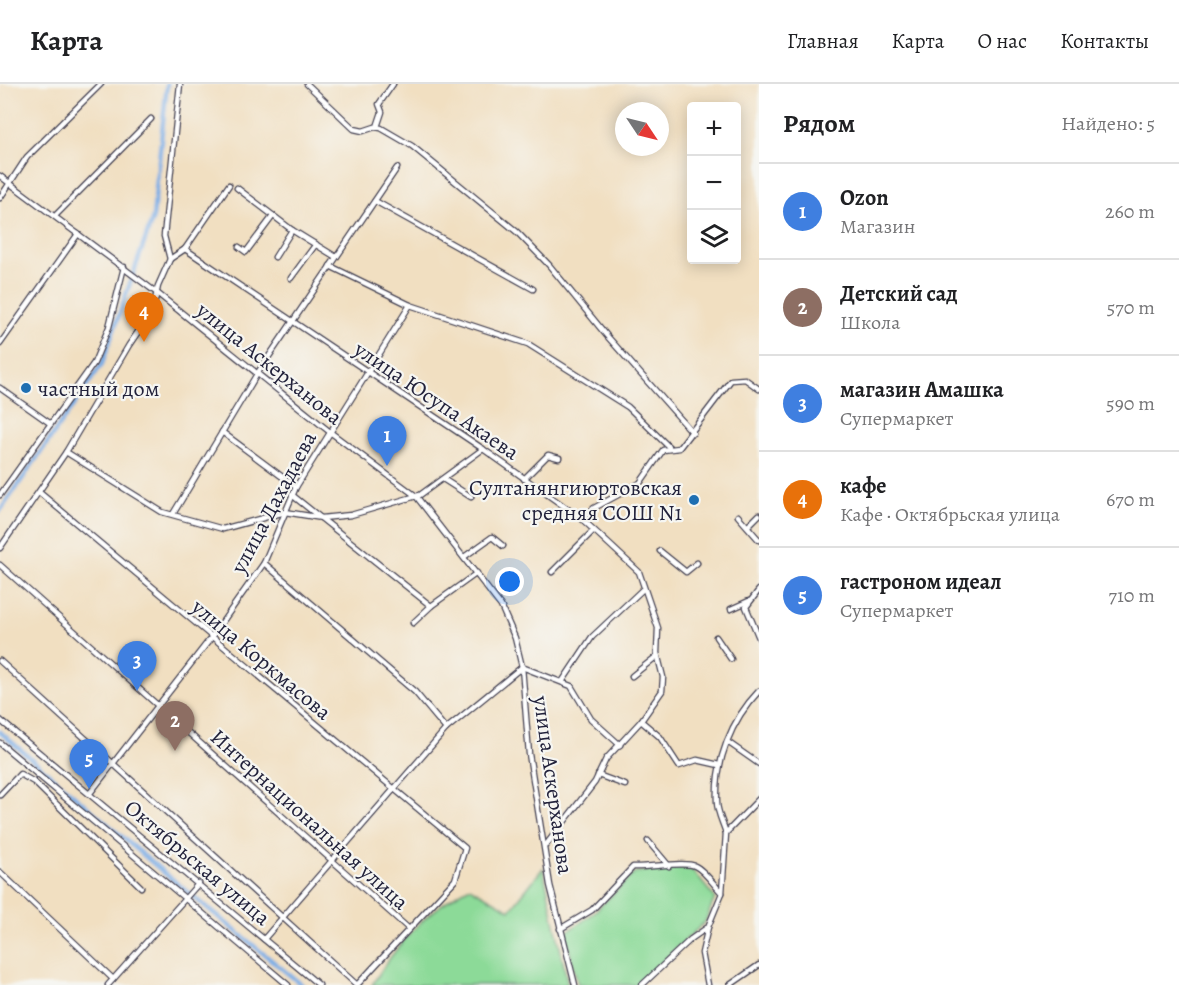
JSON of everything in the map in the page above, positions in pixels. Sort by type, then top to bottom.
[{"type":"street","points":[[0,198],[27,157],[101,84]]},
{"type":"street","points":[[170,259],[164,236],[180,84]]},
{"type":"street","points":[[307,84],[354,129],[363,131],[377,127],[412,146],[537,251],[693,433]]},
{"type":"street","points":[[377,127],[382,112],[380,104],[393,84]]},
{"type":"street","points":[[55,216],[151,119]]},
{"type":"street","points":[[173,514],[257,374],[397,168]]},
{"type":"street","name":"улица Аскерханова","points":[[0,176],[126,269],[330,432],[416,496],[501,606],[515,638],[522,667],[530,754],[546,845],[550,885],[574,985]]},
{"type":"street","points":[[0,548],[40,493],[156,305],[157,293],[170,259],[185,249],[229,185]]},
{"type":"street","points":[[237,188],[292,230],[336,257]]},
{"type":"street","points":[[375,201],[533,288]]},
{"type":"street","points":[[239,247],[246,252],[273,216]]},
{"type":"street","points":[[275,257],[292,230]]},
{"type":"street","points":[[0,344],[78,234]]},
{"type":"street","points":[[291,278],[316,244]]},
{"type":"street","name":"улица Юсупа Акаева","points":[[185,249],[483,448],[582,519],[639,572],[658,628],[657,656],[663,677],[662,692],[641,721],[606,759],[598,775],[546,845]]},
{"type":"street","points":[[330,266],[410,304],[528,344],[628,407],[669,447],[679,448],[693,433],[731,380],[745,379],[759,389]]},
{"type":"street","points":[[0,495],[94,363],[110,327],[126,269]]},
{"type":"street","name":"улица Дахадаева","points":[[90,793],[211,638],[264,563],[296,487],[410,304]]},
{"type":"street","points":[[0,388],[51,424]]},
{"type":"street","points":[[222,432],[296,487]]},
{"type":"street","points":[[582,519],[594,508],[640,483],[656,458],[669,447]]},
{"type":"street","points":[[66,452],[149,505],[223,529],[285,512],[322,518],[351,515],[416,496],[443,479],[483,448]]},
{"type":"street","points":[[524,479],[548,454],[559,458]]},
{"type":"street","points":[[443,479],[471,497]]},
{"type":"street","name":"улица Коркмасова","points":[[40,493],[465,848],[455,880],[409,929]]},
{"type":"street","points":[[292,495],[431,606]]},
{"type":"street","points":[[749,525],[759,515]]},
{"type":"street","points":[[738,516],[749,525],[759,540]]},
{"type":"street","points":[[552,572],[593,531]]},
{"type":"street","points":[[464,557],[492,537],[503,546]]},
{"type":"street","points":[[660,551],[686,572],[697,563]]},
{"type":"street","points":[[264,563],[415,692],[446,729]]},
{"type":"street","name":"Интернациональная улица","points":[[0,565],[409,929]]},
{"type":"street","points":[[413,623],[431,606],[477,573]]},
{"type":"street","points":[[562,682],[592,637],[643,589]]},
{"type":"street","points":[[759,590],[746,607],[759,638]]},
{"type":"street","points":[[731,609],[749,601]]},
{"type":"street","points":[[716,637],[731,659]]},
{"type":"street","points":[[632,676],[657,656]]},
{"type":"street","points":[[0,661],[357,985],[409,929]]},
{"type":"street","points":[[264,939],[446,729],[522,667],[562,682],[576,691],[591,719],[620,745]]},
{"type":"street","points":[[708,985],[702,953],[708,927],[722,892],[726,833],[717,803],[719,765],[729,743],[734,723],[759,691]]},
{"type":"street","name":"Октябрьская улица","points":[[0,720],[319,985]]},
{"type":"street","points":[[641,721],[660,737],[679,766],[696,760],[719,765]]},
{"type":"street","points":[[0,743],[288,985]]},
{"type":"street","points":[[729,743],[759,764]]},
{"type":"street","points":[[0,795],[20,774],[34,782],[141,887]]},
{"type":"street","points":[[598,775],[625,785]]},
{"type":"street","points":[[726,833],[759,799]]},
{"type":"street","points":[[648,841],[669,866]]},
{"type":"street","points":[[560,929],[592,910],[633,867],[669,866],[681,863],[695,866],[722,892]]},
{"type":"street","points":[[0,872],[113,979]]},
{"type":"street","points":[[108,985],[199,884]]},
{"type":"street","points":[[642,985],[691,939],[708,927]]},
{"type":"street","points":[[730,985],[759,965]]},
{"type":"green space","points":[[543,868],[568,985],[372,985],[392,955],[414,929],[454,896],[470,887],[510,910]]},
{"type":"green space","points":[[680,868],[693,871],[715,898],[705,922],[637,985],[578,985],[565,933],[590,916],[636,872]]},
{"type":"waterway","points":[[0,511],[102,364],[153,217],[167,84]]},
{"type":"waterway","points":[[0,732],[162,871],[302,985]]},
{"type":"place","name":"кафе","points":[[144,342]]},
{"type":"place","name":"частный дом","points":[[26,388]]},
{"type":"place","name":"Ozon","points":[[387,466]]},
{"type":"place","name":"Султанянгиюртовская средняя СОШ N1","points":[[694,500]]},
{"type":"place","name":"магазин Амашка","points":[[137,691]]},
{"type":"place","name":"Детский сад","points":[[175,751]]},
{"type":"place","name":"гастроном идеал","points":[[89,789]]}]
